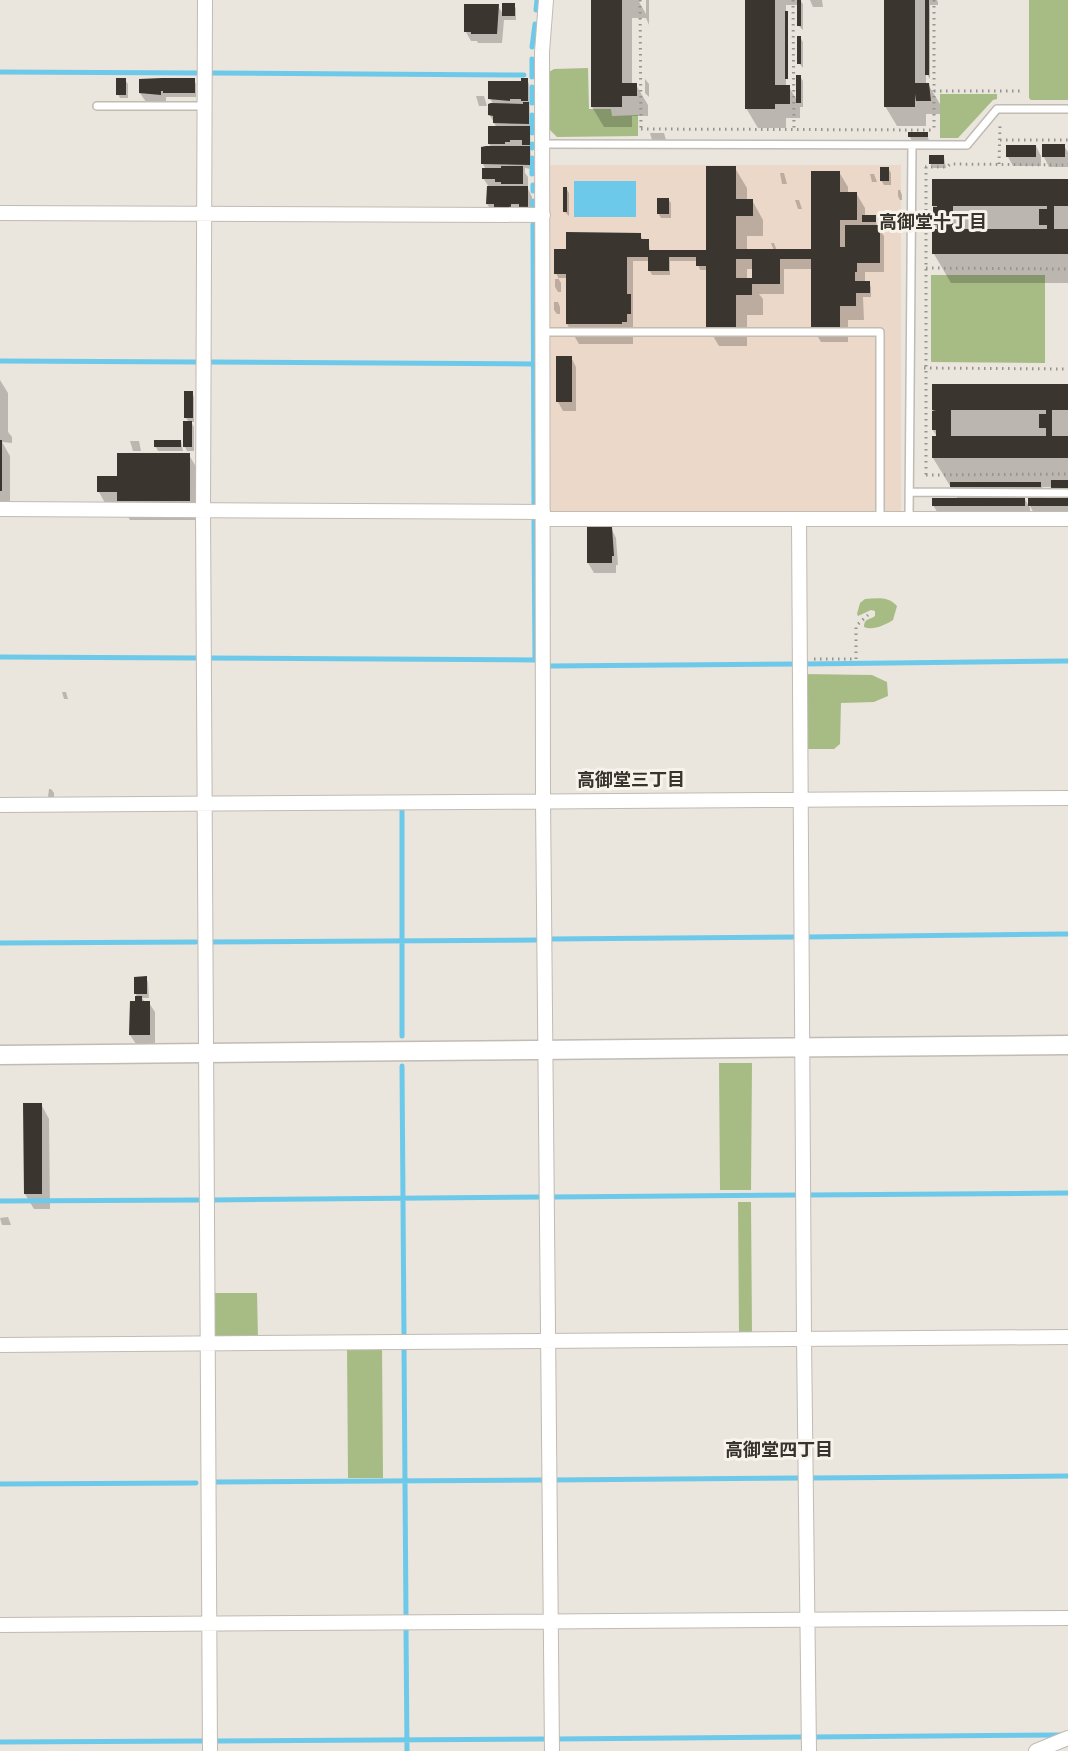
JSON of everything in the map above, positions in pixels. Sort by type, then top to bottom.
[{"type":"street","points":[[206,0],[203,510],[210,1751]]},
{"type":"street","points":[[546,0],[542,52],[543,801],[552,1751]]},
{"type":"street","points":[[0,213],[543,215]]},
{"type":"street","points":[[0,509],[800,519],[1068,519]]},
{"type":"street","points":[[800,519],[804,1340],[809,1751]]},
{"type":"street","points":[[0,805],[1068,798]]},
{"type":"street","points":[[0,1054],[1068,1045]]},
{"type":"street","points":[[0,1345],[1068,1337]]},
{"type":"street","points":[[0,1625],[1068,1618]]},
{"type":"street","points":[[1036,1751],[1068,1738]]},
{"type":"lane","points":[[97,106],[205,106]]},
{"type":"lane","points":[[542,144],[967,145],[997,109],[1068,109]]},
{"type":"lane","points":[[909,519],[912,145]]},
{"type":"lane","points":[[543,332],[880,332],[880,519]]},
{"type":"lane","points":[[909,492],[1068,493]]},
{"type":"path","points":[[640,0],[641,145]]},
{"type":"path","points":[[793,0],[794,145]]},
{"type":"path","points":[[934,0],[934,145]]},
{"type":"path","points":[[934,91],[1020,92]]},
{"type":"path","points":[[999,92],[999,164]]},
{"type":"path","points":[[641,129],[934,130]]},
{"type":"path","points":[[999,140],[1068,140]]},
{"type":"path","points":[[912,167],[947,167],[950,164],[1068,165]]},
{"type":"path","points":[[926,167],[926,475]]},
{"type":"path","points":[[911,268],[1068,269]]},
{"type":"path","points":[[910,368],[1068,369]]},
{"type":"path","points":[[909,475],[1068,474]]},
{"type":"path","points":[[801,659],[856,658],[856,627],[868,615]]},
{"type":"shaded area","points":[[550,165],[901,165],[901,514],[550,514]]},
{"type":"green space","points":[[1029,0],[1068,0],[1068,100],[1031,100],[1029,98]]},
{"type":"green space","points":[[588,68],[589,109],[611,109],[612,116],[638,115],[638,136],[557,137],[550,130],[549,72],[554,69]]},
{"type":"green space","points":[[940,94],[997,94],[997,99],[993,100],[958,138],[940,138]]},
{"type":"green space","points":[[931,275],[1045,275],[1045,363],[931,362]]},
{"type":"green space","points":[[882,598],[894,603],[897,606],[893,620],[875,628],[864,627],[866,621],[875,616],[875,611],[871,610],[858,616],[860,603],[865,599]]},
{"type":"green space","points":[[803,674],[872,675],[887,682],[888,696],[874,702],[841,703],[840,744],[834,749],[804,749]]},
{"type":"green space","points":[[719,1063],[752,1063],[751,1190],[720,1190]]},
{"type":"green space","points":[[738,1202],[751,1202],[752,1335],[739,1335]]},
{"type":"green space","points":[[212,1293],[257,1293],[258,1339],[218,1339],[212,1333]]},
{"type":"green space","points":[[347,1347],[382,1347],[383,1478],[348,1478]]},
{"type":"water","points":[[574,181],[636,181],[636,217],[574,217]]},
{"type":"building","points":[[591,0],[622,0],[622,83],[637,83],[637,96],[622,96],[622,107],[591,107]]},
{"type":"building","points":[[745,0],[775,0],[775,85],[790,85],[790,104],[775,104],[775,109],[745,109]]},
{"type":"building","points":[[797,0],[801,0],[801,26],[797,26]]},
{"type":"building","points":[[884,0],[915,0],[915,83],[929,83],[931,101],[916,101],[915,94],[915,107],[884,107]]},
{"type":"building","points":[[925,0],[929,0],[929,75],[925,75]]},
{"type":"building","points":[[502,3],[515,3],[515,16],[502,16]]},
{"type":"building","points":[[464,4],[499,4],[497,34],[464,32]]},
{"type":"building","points":[[785,11],[788,11],[788,79],[785,79]]},
{"type":"building","points":[[797,36],[801,36],[801,64],[797,64]]},
{"type":"building","points":[[796,75],[801,75],[801,103],[796,103]]},
{"type":"building","points":[[116,78],[126,78],[126,95],[116,95]]},
{"type":"building","points":[[195,78],[195,93],[163,93],[161,91],[161,95],[139,93],[139,79]]},
{"type":"building","points":[[521,78],[528,78],[528,101],[488,99],[488,81],[521,81]]},
{"type":"building","points":[[523,102],[529,102],[529,124],[493,123],[493,116],[488,115],[488,104],[523,104]]},
{"type":"building","points":[[488,126],[530,126],[530,145],[522,145],[522,140],[510,140],[505,144],[488,144]]},
{"type":"building","points":[[908,132],[928,132],[928,137],[908,137]]},
{"type":"building","points":[[1042,144],[1065,144],[1065,157],[1042,157]]},
{"type":"building","points":[[1006,145],[1036,145],[1036,157],[1006,157]]},
{"type":"building","points":[[530,146],[530,165],[481,164],[481,147]]},
{"type":"building","points":[[929,155],[944,155],[944,164],[929,164]]},
{"type":"building","points":[[501,166],[523,166],[523,184],[501,184],[501,182],[495,182],[495,179],[482,179],[482,168],[501,168]]},
{"type":"building","points":[[706,166],[736,166],[736,199],[753,199],[753,216],[736,216],[736,249],[811,249],[811,171],[840,171],[840,192],[857,192],[857,220],[840,220],[840,247],[845,247],[845,225],[880,225],[880,263],[857,263],[857,272],[855,272],[855,281],[870,281],[870,293],[856,293],[856,306],[840,306],[840,327],[811,327],[811,259],[780,259],[780,284],[752,284],[752,295],[736,295],[736,327],[706,327],[706,266],[696,266],[696,257],[669,257],[669,271],[648,271],[648,257],[627,257],[627,294],[631,294],[631,314],[627,314],[627,322],[622,322],[622,324],[566,324],[566,274],[554,274],[554,249],[566,249],[566,232],[641,233],[641,239],[649,239],[649,250],[706,250]],"holes":[[[736,259],[752,259],[752,278],[736,278]]]},
{"type":"building","points":[[880,167],[889,167],[889,181],[880,181]]},
{"type":"building","points":[[932,179],[1068,179],[1068,206],[1054,206],[1054,229],[1068,229],[1068,254],[932,254],[932,229],[937,229],[937,225],[933,225],[933,207],[937,206],[932,206]],"holes":[[[953,206],[1047,206],[1047,209],[1039,209],[1039,225],[1047,225],[1047,229],[953,229]]]},
{"type":"building","points":[[487,186],[528,186],[528,209],[519,209],[519,204],[511,204],[511,209],[494,209],[494,204],[486,204]]},
{"type":"building","points":[[563,187],[567,187],[567,212],[563,212]]},
{"type":"building","points":[[657,198],[669,198],[669,214],[657,214]]},
{"type":"building","points":[[862,215],[876,215],[876,222],[862,222]]},
{"type":"building","points":[[556,356],[572,356],[572,402],[556,402]]},
{"type":"building","points":[[932,384],[1068,384],[1068,410],[1052,410],[1052,436],[1068,436],[1068,458],[932,458],[932,436],[936,436],[936,430],[932,430],[932,411],[936,410],[932,410]],"holes":[[[951,410],[1046,410],[1046,414],[1039,414],[1039,428],[1046,428],[1046,436],[951,436]]]},
{"type":"building","points":[[184,391],[193,391],[193,418],[184,418]]},
{"type":"building","points":[[183,421],[192,421],[192,447],[183,447]]},
{"type":"building","points":[[0,440],[2,440],[2,491],[0,491]]},
{"type":"building","points":[[154,440],[181,440],[181,447],[154,447]]},
{"type":"building","points":[[117,453],[190,453],[190,501],[117,501],[117,492],[97,492],[97,476],[117,476]]},
{"type":"building","points":[[1051,480],[1068,480],[1068,488],[1051,488]]},
{"type":"building","points":[[950,482],[1041,482],[1041,487],[950,487]]},
{"type":"building","points":[[932,498],[1025,498],[1025,506],[932,506]]},
{"type":"building","points":[[1028,498],[1068,498],[1068,506],[1028,506]]},
{"type":"building","points":[[587,527],[612,527],[614,556],[612,556],[612,563],[587,563]]},
{"type":"building","points":[[147,976],[147,994],[134,994],[134,977]]},
{"type":"building","points":[[135,996],[142,996],[142,1001],[150,1001],[150,1035],[129,1035],[130,1001],[135,1001]]},
{"type":"building","points":[[23,1103],[42,1103],[42,1194],[24,1194]]},
{"type":"waterway","points":[[536,10],[537,0]]},
{"type":"waterway","points":[[532,47],[535,24]]},
{"type":"waterway","points":[[532,59],[532,77]]},
{"type":"waterway","points":[[0,72],[199,73]]},
{"type":"waterway","points":[[212,73],[524,75]]},
{"type":"waterway","points":[[532,87],[532,103]]},
{"type":"waterway","points":[[532,115],[532,133]]},
{"type":"waterway","points":[[532,158],[532,174]]},
{"type":"waterway","points":[[533,185],[533,191]]},
{"type":"waterway","points":[[533,201],[533,207]]},
{"type":"waterway","points":[[533,224],[534,504]]},
{"type":"waterway","points":[[0,361],[198,362]]},
{"type":"waterway","points":[[211,362],[533,364]]},
{"type":"waterway","points":[[210,658],[535,660],[534,521]]},
{"type":"waterway","points":[[0,657],[196,658]]},
{"type":"waterway","points":[[804,664],[1068,661]]},
{"type":"waterway","points":[[549,666],[796,664]]},
{"type":"waterway","points":[[402,807],[402,1036]]},
{"type":"waterway","points":[[807,937],[1068,934]]},
{"type":"waterway","points":[[550,939],[797,937]]},
{"type":"waterway","points":[[210,942],[540,940]]},
{"type":"waterway","points":[[0,943],[196,942]]},
{"type":"waterway","points":[[402,1066],[404,1337]]},
{"type":"waterway","points":[[809,1195],[1068,1193]]},
{"type":"waterway","points":[[553,1197],[799,1195]]},
{"type":"waterway","points":[[212,1200],[543,1197]]},
{"type":"waterway","points":[[0,1201],[198,1200]]},
{"type":"waterway","points":[[404,1346],[406,1618]]},
{"type":"waterway","points":[[810,1478],[1068,1476]]},
{"type":"waterway","points":[[553,1480],[800,1478]]},
{"type":"waterway","points":[[214,1482],[542,1480]]},
{"type":"waterway","points":[[0,1484],[196,1483]]},
{"type":"waterway","points":[[406,1627],[407,1751]]},
{"type":"waterway","points":[[813,1737],[1061,1735]]},
{"type":"waterway","points":[[555,1739],[802,1737]]},
{"type":"waterway","points":[[218,1741],[544,1739]]},
{"type":"waterway","points":[[0,1742],[202,1741]]},
{"type":"district","name":"高御堂十丁目","points":[[933,221]]},
{"type":"district","name":"高御堂三丁目","points":[[631,779]]},
{"type":"district","name":"高御堂四丁目","points":[[779,1449]]}]
